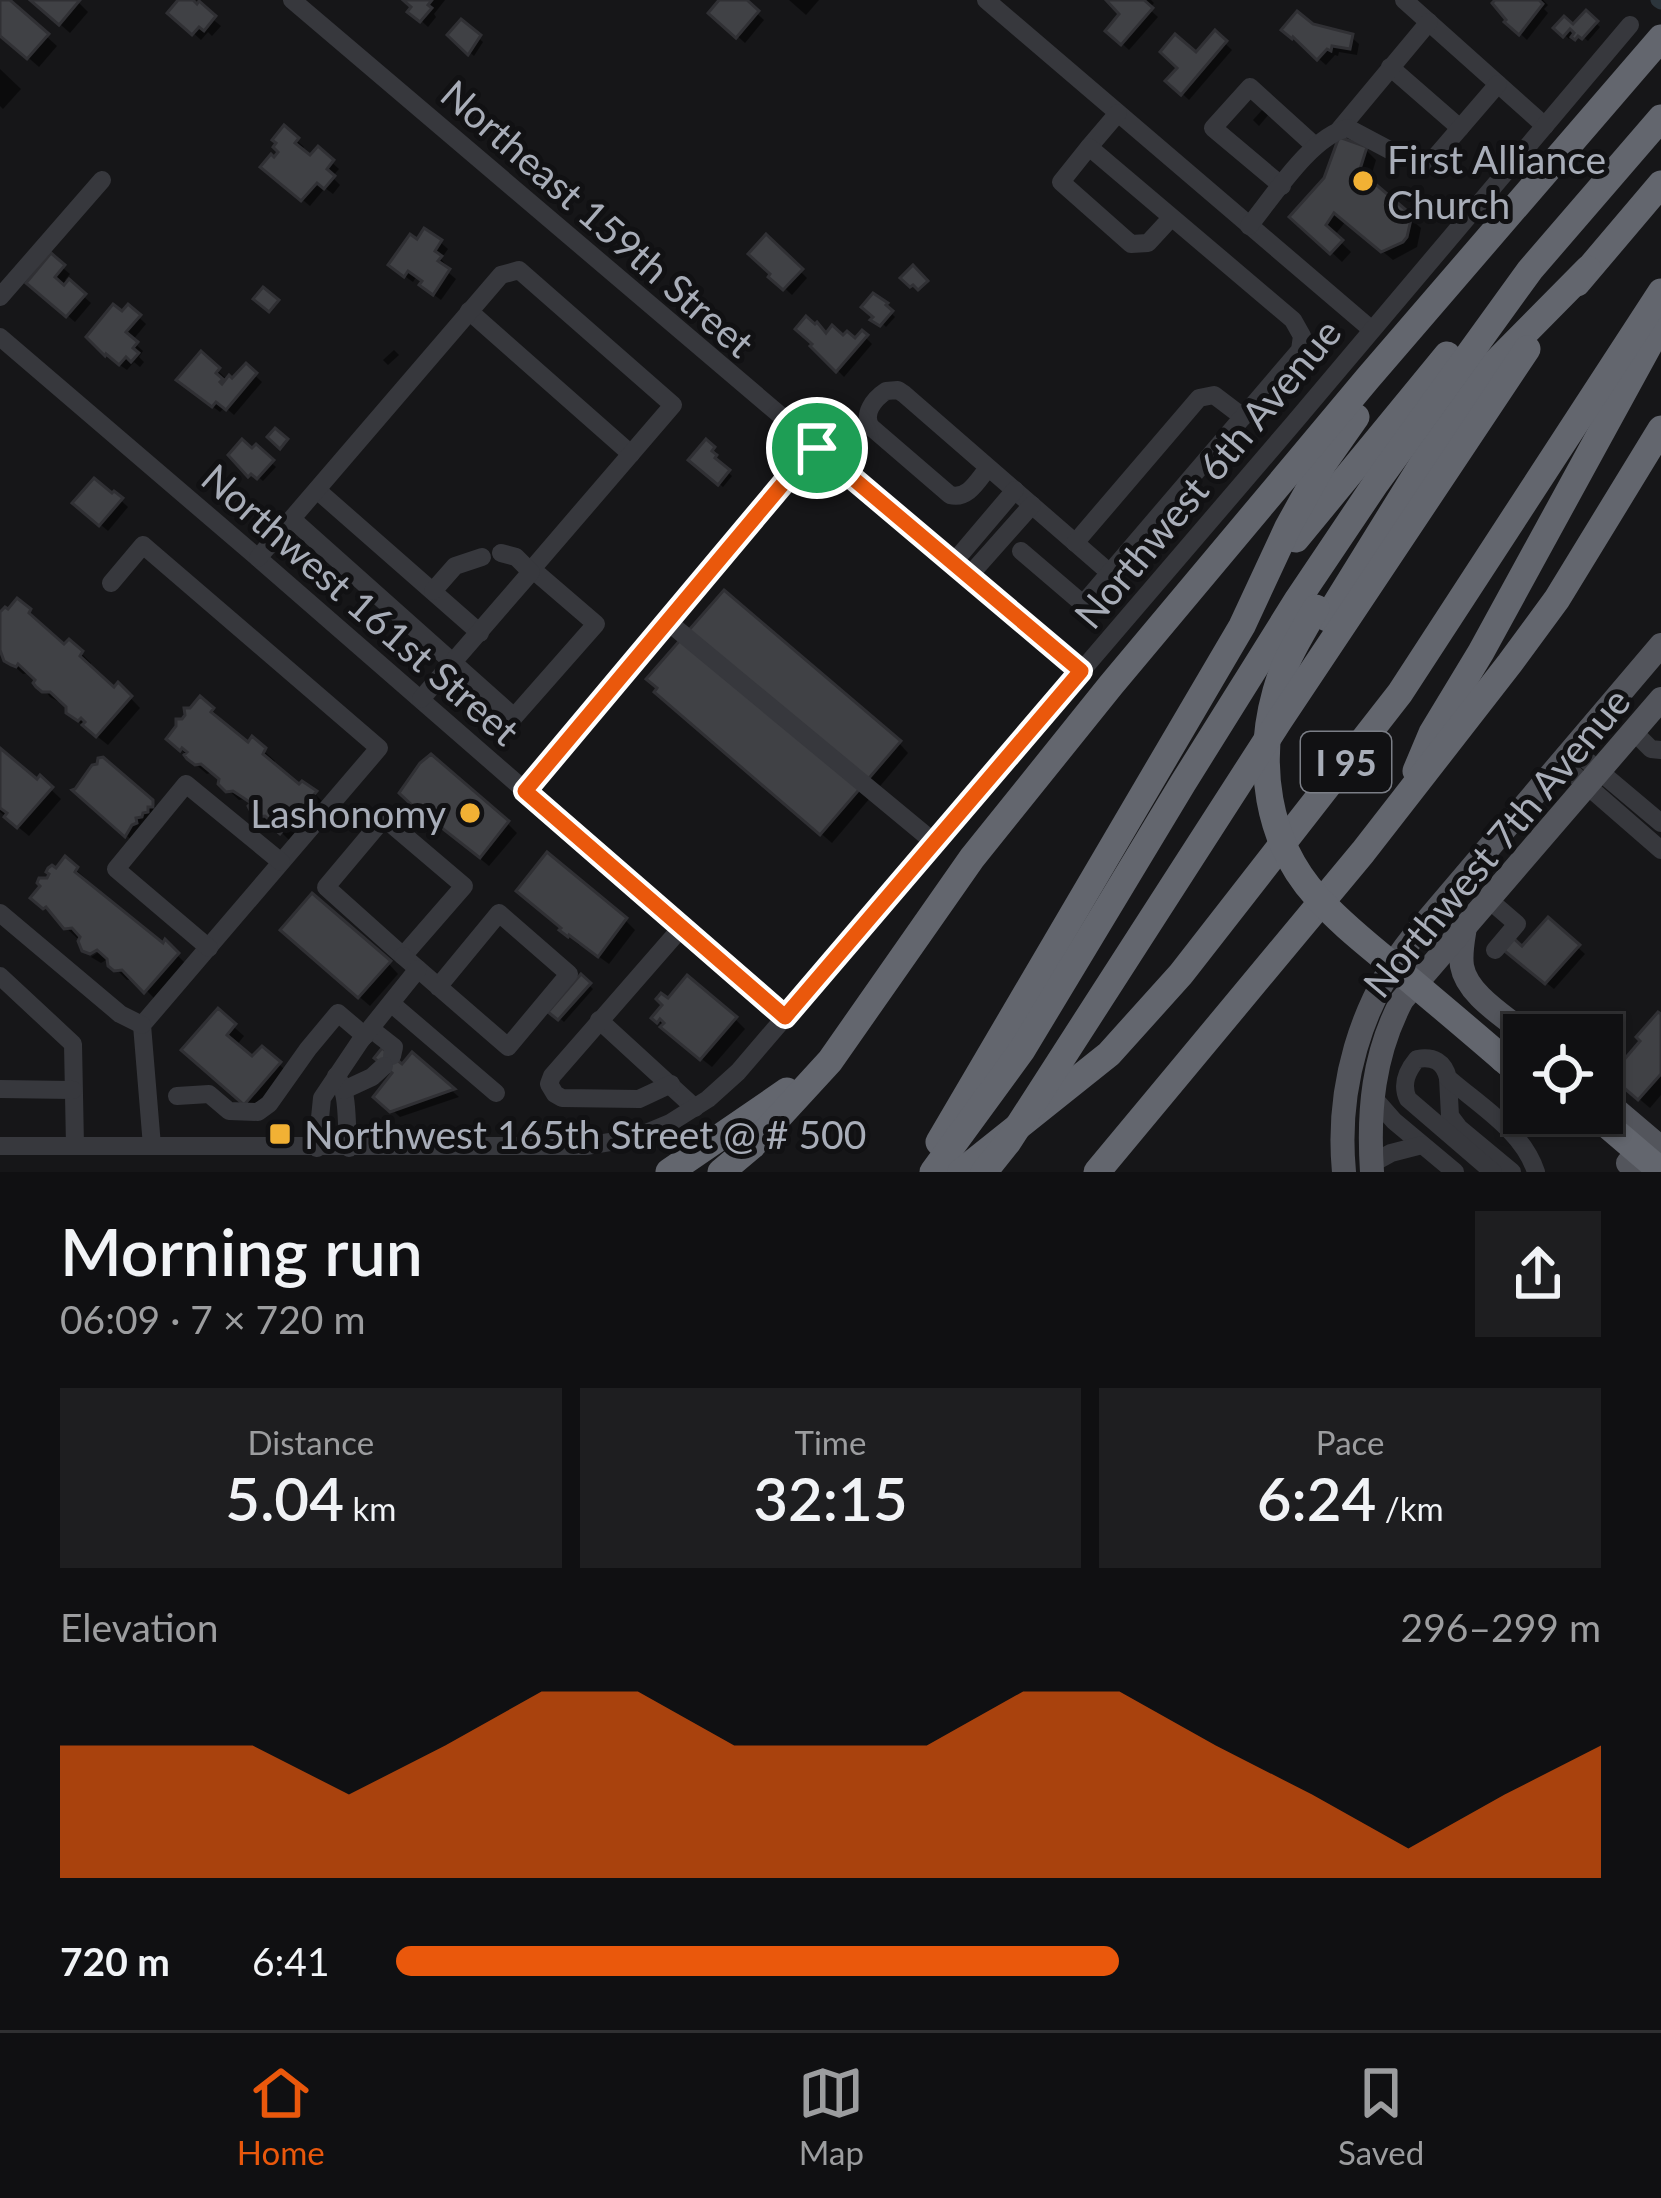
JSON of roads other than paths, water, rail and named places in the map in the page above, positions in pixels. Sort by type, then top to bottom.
[{"type":"highway","points":[[722,1172],[830,1061],[972,858],[1111,685],[1352,396],[1659,41]]},
{"type":"highway","points":[[1266,576],[1514,274],[1661,106]]},
{"type":"highway","points":[[1503,1040],[1361,917],[1326,881],[1304,848],[1289,810],[1282,766],[1286,688],[1314,608],[1458,367],[1530,270],[1661,118]]},
{"type":"highway","points":[[922,1172],[1242,626],[1323,464],[1444,304],[1564,164],[1576,137]]},
{"type":"highway","points":[[985,1172],[1527,349],[1661,184]]},
{"type":"highway","points":[[933,1172],[1022,1050],[1183,783],[1496,362],[1588,269]]},
{"type":"highway","name":"I 95","points":[[961,1172],[1109,1054],[1180,974],[1400,693],[1661,292]]},
{"type":"highway","points":[[1403,803],[1432,733],[1661,323]]},
{"type":"highway","points":[[1097,1172],[1403,803],[1557,599],[1661,429]]},
{"type":"highway","points":[[669,1172],[830,1061]]},
{"type":"highway","points":[[1591,1134],[1629,1169]]},
{"type":"highway","points":[[1618,1134],[1661,1171]]},
{"type":"main road","name":"Northwest 7th Avenue","points":[[1344,1172],[1342,1112],[1353,1050],[1405,946],[1661,645]]},
{"type":"main road","name":"Northwest 7th Avenue","points":[[1372,1168],[1370,1127],[1376,1067],[1395,1015],[1410,990],[1661,699]]},
{"type":"main road","points":[[1465,926],[1461,953],[1465,975],[1503,1031]]},
{"type":"main road","points":[[1372,1096],[1360,1069],[1380,1009],[1376,1000]]},
{"type":"main road","points":[[1623,1116],[1661,1148]]},
{"type":"street","name":"Northeast 159th Street","points":[[292,0],[1081,671]]},
{"type":"street","points":[[986,0],[1372,330]]},
{"type":"street","points":[[1404,0],[1545,126]]},
{"type":"street","points":[[1249,226],[1315,146],[1339,130],[1429,22]]},
{"type":"street","name":"Northwest 6th Avenue","points":[[0,1146],[599,1145],[646,1134],[695,1108],[729,1081],[785,1017],[1630,25]]},
{"type":"street","points":[[1390,67],[1460,128]]},
{"type":"street","points":[[1339,130],[1348,128],[1424,163],[1436,156],[1498,84]]},
{"type":"street","points":[[1282,186],[1213,128],[1250,87],[1315,146]]},
{"type":"street","points":[[1118,113],[1060,182],[1136,245],[1148,243],[1171,218]]},
{"type":"street","points":[[1021,550],[1083,604],[1304,343],[1293,320],[1090,147]]},
{"type":"street","points":[[0,297],[102,180]]},
{"type":"street","points":[[258,558],[501,275],[519,271],[673,405],[532,569],[596,624],[514,717],[292,519]]},
{"type":"street","points":[[470,311],[631,454]]},
{"type":"street","name":"Northwest 161st Street","points":[[0,337],[785,1017]]},
{"type":"street","points":[[988,467],[964,495],[950,495],[871,427],[870,408],[886,391],[898,390],[1015,490],[1110,573]]},
{"type":"street","points":[[1075,542],[1199,398],[1214,394],[1243,418]]},
{"type":"street","points":[[525,791],[817,448]]},
{"type":"street","points":[[316,490],[480,633]]},
{"type":"street","points":[[952,563],[1015,490]]},
{"type":"street","points":[[968,577],[1032,505]]},
{"type":"street","points":[[111,583],[143,545],[379,748],[142,1025],[152,1146]]},
{"type":"street","points":[[422,699],[531,572],[516,557],[491,555],[455,566],[433,591]]},
{"type":"street","points":[[667,621],[935,843]]},
{"type":"street","points":[[1633,731],[1651,749],[1661,750]]},
{"type":"street","points":[[1567,756],[1661,850]]},
{"type":"street","points":[[1593,778],[1661,823]]},
{"type":"street","points":[[209,948],[116,869],[187,784],[281,862]]},
{"type":"street","points":[[316,1148],[322,1098],[340,1083],[368,1032],[392,1004],[410,963],[433,922],[464,886],[384,818],[326,887],[410,963],[438,987],[508,1047],[569,974],[500,913],[438,987]]},
{"type":"street","points":[[1488,899],[1517,924],[1495,950]]},
{"type":"street","points":[[0,913],[120,1014],[142,1025]]},
{"type":"street","points":[[671,1084],[639,1100],[566,1098],[550,1088],[552,1076],[682,927]]},
{"type":"street","points":[[0,976],[74,1044],[75,1146]]},
{"type":"street","points":[[392,1004],[496,1093]]},
{"type":"street","points":[[177,1096],[209,1094],[229,1111],[258,1112],[338,1012],[394,1047],[372,1078],[340,1083]]},
{"type":"street","points":[[599,1021],[695,1108]]},
{"type":"street","points":[[1493,1172],[1416,1108],[1404,1091],[1405,1078],[1417,1059],[1436,1059],[1445,1067],[1450,1116],[1512,1172]]},
{"type":"street","points":[[630,1098],[644,1081],[649,1065]]},
{"type":"street","points":[[1448,1078],[1520,1140],[1536,1172]]},
{"type":"street","points":[[340,1083],[349,1148]]},
{"type":"street","points":[[0,1089],[73,1090]]},
{"type":"street","points":[[1372,1096],[1455,1172]]},
{"type":"street","points":[[1372,1168],[1391,1153],[1422,1144]]},
{"type":"place","name":"First Alliance Church","points":[[1363,181]]},
{"type":"place","name":"Lashonomy","points":[[470,813]]},
{"type":"place","name":"Northwest 165th Street @ # 500","points":[[280,1134]]}]
